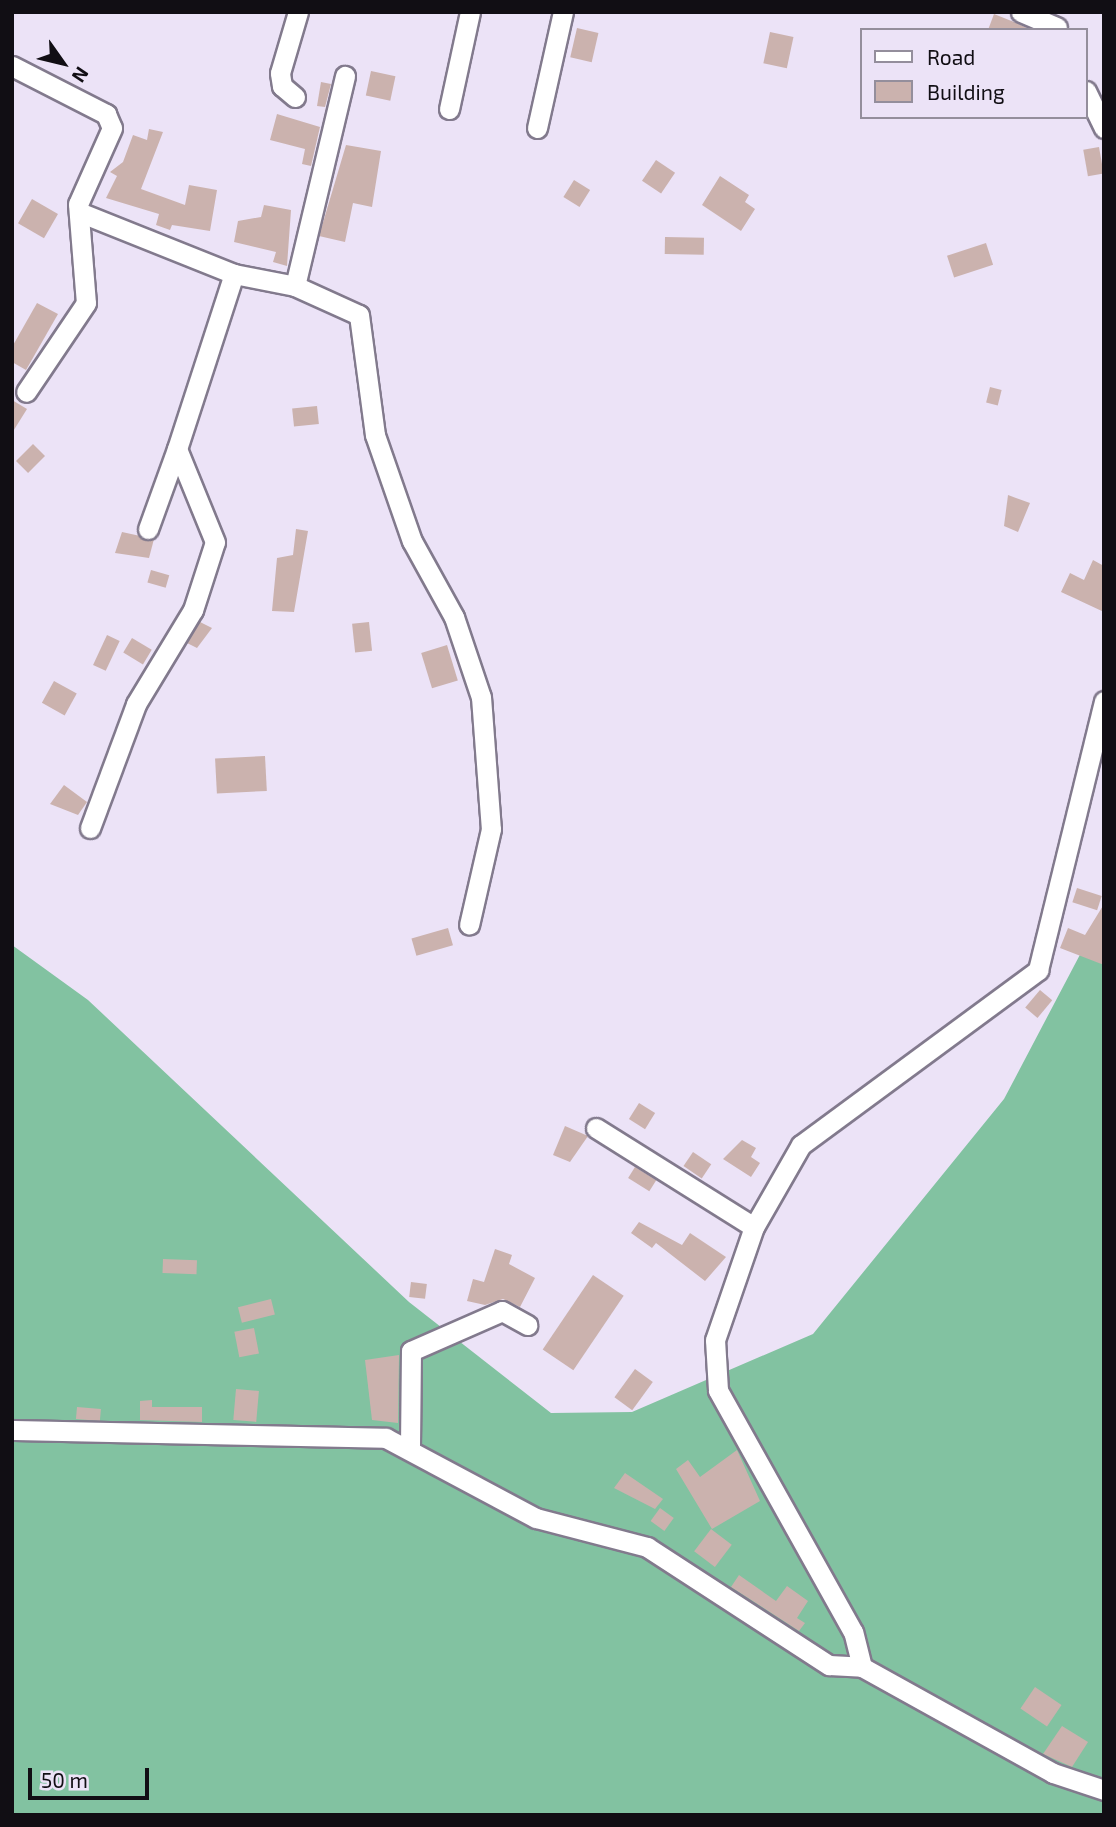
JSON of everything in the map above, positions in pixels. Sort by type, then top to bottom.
[{"type":"street","points":[[295,97],[282,86],[280,73],[298,12]]},
{"type":"street","points":[[449,109],[470,12]]},
{"type":"street","points":[[537,128],[563,12]]},
{"type":"street","points":[[1021,12],[1055,23]]},
{"type":"street","points":[[12,66],[111,120],[79,212],[86,303],[26,392]]},
{"type":"street","points":[[295,286],[345,75]]},
{"type":"street","points":[[1088,94],[1104,128]]},
{"type":"street","points":[[79,212],[234,275],[295,286],[359,315],[375,435],[412,541],[454,617],[481,697],[491,829],[470,925]]},
{"type":"street","points":[[148,529],[234,275]]},
{"type":"street","points":[[90,828],[136,704],[193,610],[215,542],[177,449]]},
{"type":"street","points":[[862,1667],[853,1632],[718,1390],[715,1340],[754,1227],[801,1145],[1038,971],[1104,701]]},
{"type":"street","points":[[596,1128],[754,1227]]},
{"type":"street","points":[[410,1446],[411,1351],[502,1311],[527,1325]]},
{"type":"street","points":[[12,1430],[343,1434],[410,1446],[536,1518],[646,1547],[829,1665],[862,1667],[1053,1773],[1104,1790]]},
{"type":"green space","points":[[1104,909],[1104,1815],[12,1815],[12,945],[88,1000],[409,1302],[551,1413],[632,1412],[813,1334],[1004,1099]]},
{"type":"building","points":[[994,14],[1028,28],[989,28]]},
{"type":"building","points":[[577,28],[598,33],[592,62],[570,57]]},
{"type":"building","points":[[770,32],[793,37],[787,68],[763,63]]},
{"type":"building","points":[[371,71],[395,76],[390,101],[366,95]]},
{"type":"building","points":[[321,82],[331,84],[325,107],[317,106]]},
{"type":"building","points":[[277,114],[320,127],[311,166],[302,164],[305,149],[270,140]]},
{"type":"building","points":[[149,129],[163,132],[141,189],[185,205],[189,185],[217,190],[210,231],[172,225],[170,230],[156,225],[159,214],[106,198],[117,176],[110,172],[123,162],[133,135],[147,140]]},
{"type":"building","points":[[346,145],[381,151],[372,207],[353,203],[345,242],[319,236]]},
{"type":"building","points":[[1099,147],[1104,174],[1088,176],[1083,150]]},
{"type":"building","points":[[656,160],[675,173],[661,194],[642,181]]},
{"type":"building","points":[[720,176],[749,195],[745,202],[755,209],[741,231],[702,205]]},
{"type":"building","points":[[574,180],[590,190],[580,207],[563,197]]},
{"type":"building","points":[[32,199],[58,214],[44,238],[18,223]]},
{"type":"building","points":[[264,205],[291,210],[287,266],[273,262],[276,252],[234,242],[238,221],[261,217]]},
{"type":"building","points":[[665,237],[704,238],[704,255],[665,254]]},
{"type":"building","points":[[986,243],[993,265],[954,278],[947,256]]},
{"type":"building","points":[[37,303],[58,314],[26,370],[12,362],[12,347]]},
{"type":"building","points":[[990,387],[1002,390],[998,405],[986,403]]},
{"type":"building","points":[[12,400],[27,409],[12,433]]},
{"type":"building","points":[[317,406],[319,424],[294,427],[292,409]]},
{"type":"building","points":[[33,444],[45,456],[28,473],[16,461]]},
{"type":"building","points":[[1008,495],[1030,503],[1018,532],[1004,526]]},
{"type":"building","points":[[296,529],[308,531],[294,612],[272,611],[277,558],[293,555]]},
{"type":"building","points":[[122,532],[154,539],[149,558],[115,553]]},
{"type":"building","points":[[1093,560],[1104,566],[1104,612],[1061,592],[1070,573],[1084,580]]},
{"type":"building","points":[[151,570],[169,575],[166,588],[147,582]]},
{"type":"building","points":[[200,622],[212,628],[197,648],[187,643]]},
{"type":"building","points":[[369,622],[372,651],[355,653],[352,624]]},
{"type":"building","points":[[107,635],[120,641],[106,671],[93,665]]},
{"type":"building","points":[[132,638],[152,650],[143,664],[123,653]]},
{"type":"building","points":[[447,645],[458,680],[432,688],[421,653]]},
{"type":"building","points":[[54,681],[77,694],[65,715],[42,703]]},
{"type":"building","points":[[265,756],[267,791],[217,794],[215,759]]},
{"type":"building","points":[[64,785],[87,802],[78,815],[50,804]]},
{"type":"building","points":[[1077,888],[1102,896],[1097,910],[1072,902]]},
{"type":"building","points":[[1104,904],[1104,965],[1060,948],[1068,928],[1085,935]]},
{"type":"building","points":[[448,928],[453,945],[416,956],[411,938]]},
{"type":"building","points":[[1040,990],[1052,1000],[1037,1018],[1025,1008]]},
{"type":"building","points":[[639,1103],[655,1113],[645,1129],[629,1119]]},
{"type":"building","points":[[565,1126],[588,1136],[570,1162],[553,1155]]},
{"type":"building","points":[[742,1140],[756,1148],[751,1157],[760,1163],[751,1177],[723,1159]]},
{"type":"building","points":[[693,1152],[711,1164],[702,1178],[683,1166]]},
{"type":"building","points":[[635,1167],[656,1180],[649,1191],[628,1178]]},
{"type":"building","points":[[639,1222],[682,1245],[690,1233],[726,1257],[705,1281],[656,1243],[652,1248],[631,1233]]},
{"type":"building","points":[[495,1249],[512,1255],[509,1264],[535,1278],[520,1307],[503,1299],[485,1305],[467,1301],[473,1279],[484,1282]]},
{"type":"building","points":[[163,1259],[197,1260],[196,1274],[163,1273]]},
{"type":"building","points":[[593,1275],[624,1296],[573,1370],[543,1350]]},
{"type":"building","points":[[411,1282],[427,1284],[425,1299],[409,1297]]},
{"type":"building","points":[[271,1299],[275,1315],[242,1323],[238,1307]]},
{"type":"building","points":[[254,1328],[259,1354],[239,1357],[234,1332]]},
{"type":"building","points":[[399,1355],[398,1423],[372,1420],[365,1360]]},
{"type":"building","points":[[635,1369],[653,1382],[632,1410],[614,1397]]},
{"type":"building","points":[[236,1389],[259,1391],[256,1422],[233,1420]]},
{"type":"building","points":[[152,1400],[152,1407],[202,1407],[202,1422],[140,1420],[140,1401]]},
{"type":"building","points":[[77,1407],[101,1409],[100,1421],[76,1419]]},
{"type":"building","points":[[737,1450],[760,1501],[712,1529],[676,1469],[688,1460],[700,1477]]},
{"type":"building","points":[[625,1473],[663,1499],[655,1509],[614,1488]]},
{"type":"building","points":[[660,1508],[674,1518],[664,1531],[651,1521]]},
{"type":"building","points":[[711,1529],[732,1545],[715,1567],[694,1551]]},
{"type":"building","points":[[739,1575],[776,1601],[787,1586],[808,1601],[797,1618],[805,1623],[799,1631],[731,1587]]},
{"type":"building","points":[[1035,1687],[1062,1705],[1047,1726],[1020,1709]]},
{"type":"building","points":[[1062,1726],[1088,1742],[1072,1767],[1043,1754]]}]
